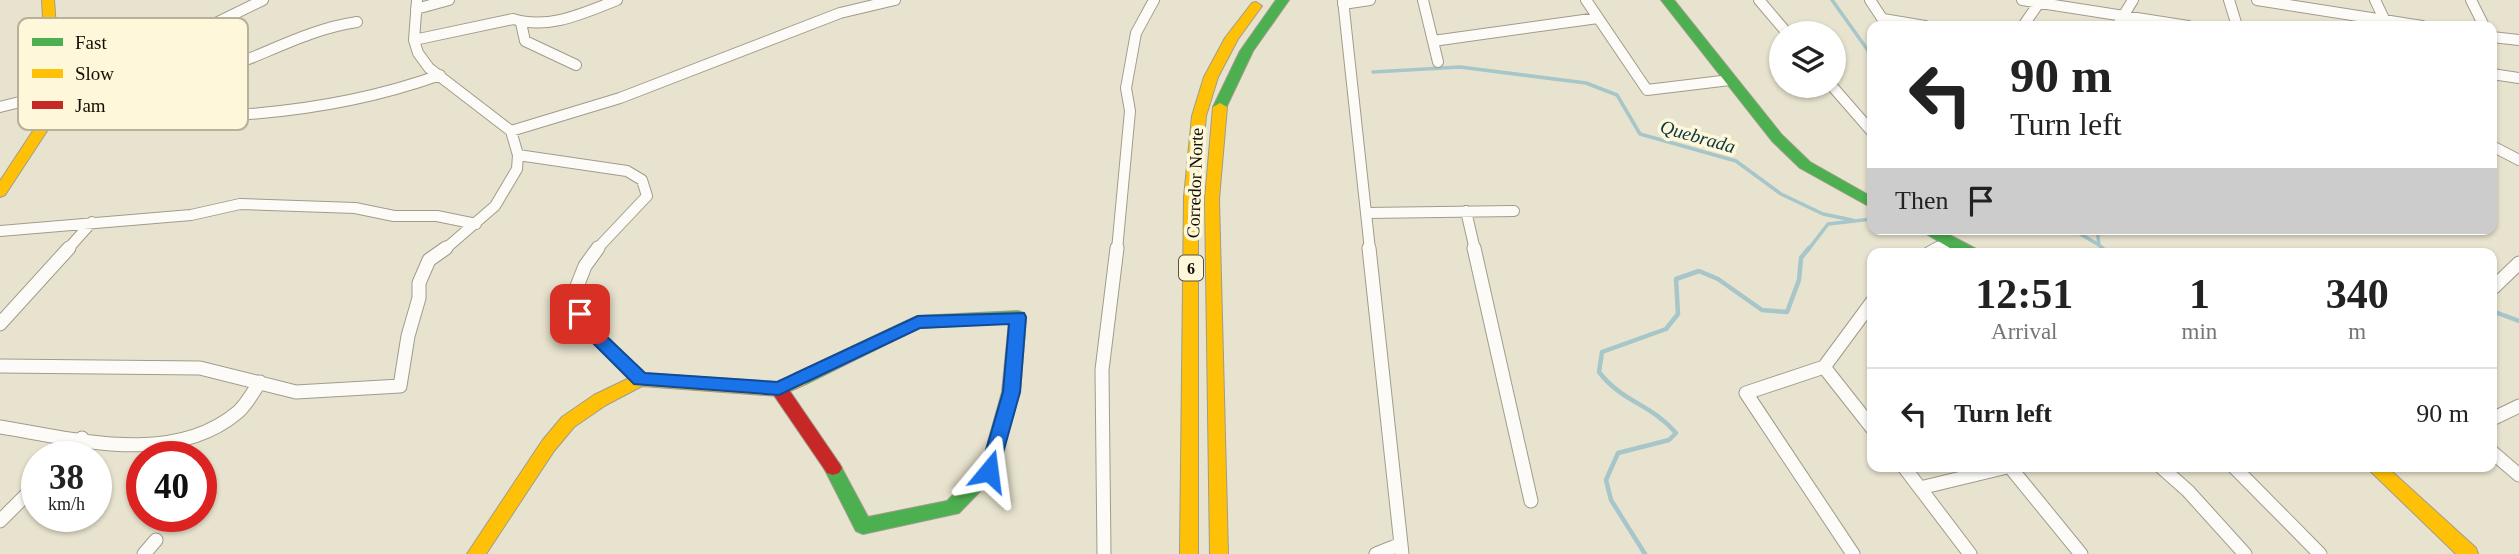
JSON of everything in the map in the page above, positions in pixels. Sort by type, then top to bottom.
[{"type":"main road","points":[[48,0],[49,18]]},
{"type":"main road","name":"Corredor Norte","points":[[1189,554],[1191,197],[1199,116],[1211,77],[1232,38],[1261,0]]},
{"type":"main road","name":"Corredor Norte","points":[[1219,550],[1212,199],[1217,115],[1230,77],[1251,41],[1283,0]]},
{"type":"main road","points":[[1667,0],[1777,138],[1805,165],[1867,200]]},
{"type":"main road","points":[[0,192],[42,130]]},
{"type":"main road","points":[[1937,235],[1962,248]]},
{"type":"main road","points":[[476,554],[548,446],[568,422],[600,400],[640,379],[779,389],[918,322],[1018,317],[1011,392],[989,471],[952,508],[863,526],[825,452],[779,389]]},
{"type":"main road","points":[[2380,472],[2464,553]]},
{"type":"street","points":[[226,18],[263,0]]},
{"type":"street","points":[[0,366],[200,368],[296,392],[400,386],[408,336],[419,298],[418,283],[429,260],[495,206],[517,169],[518,155],[511,131],[439,75],[418,53],[414,40],[416,5],[449,0]]},
{"type":"street","points":[[414,40],[513,19],[521,23],[550,22],[617,0]]},
{"type":"street","points":[[511,131],[620,99],[841,13],[895,0]]},
{"type":"street","points":[[1104,554],[1102,370],[1122,212],[1130,111],[1126,88],[1136,33],[1154,0]]},
{"type":"street","points":[[1370,0],[1343,2],[1402,549],[1376,554]]},
{"type":"street","points":[[1423,0],[1438,62]]},
{"type":"street","points":[[1586,0],[1650,91],[1730,80]]},
{"type":"street","points":[[1759,0],[1777,21]]},
{"type":"street","points":[[1870,0],[1884,21]]},
{"type":"street","points":[[2022,0],[2156,21]]},
{"type":"street","points":[[2120,21],[2133,0]]},
{"type":"street","points":[[2229,0],[2235,21]]},
{"type":"street","points":[[2257,0],[2298,3],[2377,21]]},
{"type":"street","points":[[2375,0],[2385,21]]},
{"type":"street","points":[[2471,0],[2482,21]]},
{"type":"street","points":[[2027,21],[2040,2]]},
{"type":"street","points":[[1433,41],[1598,18]]},
{"type":"street","points":[[248,57],[323,27],[357,22]]},
{"type":"street","points":[[521,23],[525,41],[576,65]]},
{"type":"street","points":[[2497,38],[2519,40]]},
{"type":"street","points":[[248,113],[359,99],[439,75]]},
{"type":"street","points":[[2497,75],[2519,78]]},
{"type":"street","points":[[1842,98],[1867,126]]},
{"type":"street","points":[[0,107],[18,103]]},
{"type":"street","points":[[2497,149],[2519,160]]},
{"type":"street","points":[[518,155],[627,171],[643,179],[646,184],[647,196],[591,254],[578,276],[572,299],[596,336],[640,379]]},
{"type":"street","points":[[0,231],[191,215],[240,204],[355,208],[394,215],[437,216],[476,224]]},
{"type":"street","points":[[1466,211],[1531,501]]},
{"type":"street","points":[[1367,214],[1514,211]]},
{"type":"street","points":[[0,324],[92,222]]},
{"type":"street","points":[[1939,248],[1950,242]]},
{"type":"street","points":[[2497,284],[2519,263]]},
{"type":"street","points":[[1853,554],[1746,393],[1824,367],[1867,309]]},
{"type":"street","points":[[1824,367],[1867,422]]},
{"type":"street","points":[[0,427],[139,446],[189,439],[218,427],[239,411],[260,382]]},
{"type":"street","points":[[2497,417],[2519,406]]},
{"type":"street","points":[[79,441],[82,438]]},
{"type":"street","points":[[2497,456],[2519,475]]},
{"type":"street","points":[[1908,472],[1969,554]]},
{"type":"street","points":[[1920,488],[1987,472]]},
{"type":"street","points":[[2012,472],[2081,554]]},
{"type":"street","points":[[2167,472],[2188,491],[2245,554]]},
{"type":"street","points":[[2240,472],[2320,554]]},
{"type":"street","points":[[0,521],[21,500]]},
{"type":"street","points":[[144,554],[156,540]]},
{"type":"waterway","points":[[1832,0],[1867,49]]},
{"type":"waterway","name":"Quebrada","points":[[1373,72],[1460,67],[1586,83],[1617,95],[1640,134],[1736,161],[1781,194],[1823,214],[1852,220]]},
{"type":"waterway","name":"Quebrada","points":[[1808,250],[1828,224],[1867,220]]},
{"type":"waterway","name":"Quebrada","points":[[2082,235],[2099,245]]},
{"type":"waterway","points":[[2098,235],[2099,245]]},
{"type":"waterway","points":[[2099,245],[2102,248]]},
{"type":"waterway","name":"Quebrada","points":[[1645,554],[1611,500],[1606,480],[1618,453],[1669,440],[1676,433],[1656,415],[1608,382],[1599,372],[1602,352],[1666,329],[1678,314],[1676,279],[1699,271],[1718,279],[1762,310],[1787,312],[1799,280],[1801,258],[1809,248]]},
{"type":"waterway","points":[[2497,313],[2519,321]]},
{"type":"traffic: fast","points":[[1220,107],[1247,51],[1283,0]]},
{"type":"traffic: fast","points":[[1667,0],[1777,138],[1805,165],[1867,200]]},
{"type":"traffic: fast","points":[[1937,235],[1961,248]]},
{"type":"traffic: fast","points":[[800,379],[917,322],[1018,317],[1011,392],[989,471],[952,508],[863,526],[833,468]]},
{"type":"traffic: slow","points":[[48,0],[49,18]]},
{"type":"traffic: slow","points":[[1189,554],[1191,197],[1199,116],[1211,77],[1232,38],[1256,6]]},
{"type":"traffic: slow","points":[[1219,554],[1212,199],[1220,107]]},
{"type":"traffic: slow","points":[[0,192],[41,130]]},
{"type":"traffic: slow","points":[[476,554],[548,446],[568,422],[600,400],[640,379],[779,389],[800,379]]},
{"type":"traffic: slow","points":[[2380,472],[2469,554]]},
{"type":"traffic: jam","points":[[779,389],[833,468]]},
{"type":"route","points":[[580,314],[596,336],[640,379],[779,389],[918,322],[1018,317],[1011,392],[989,471]]}]
